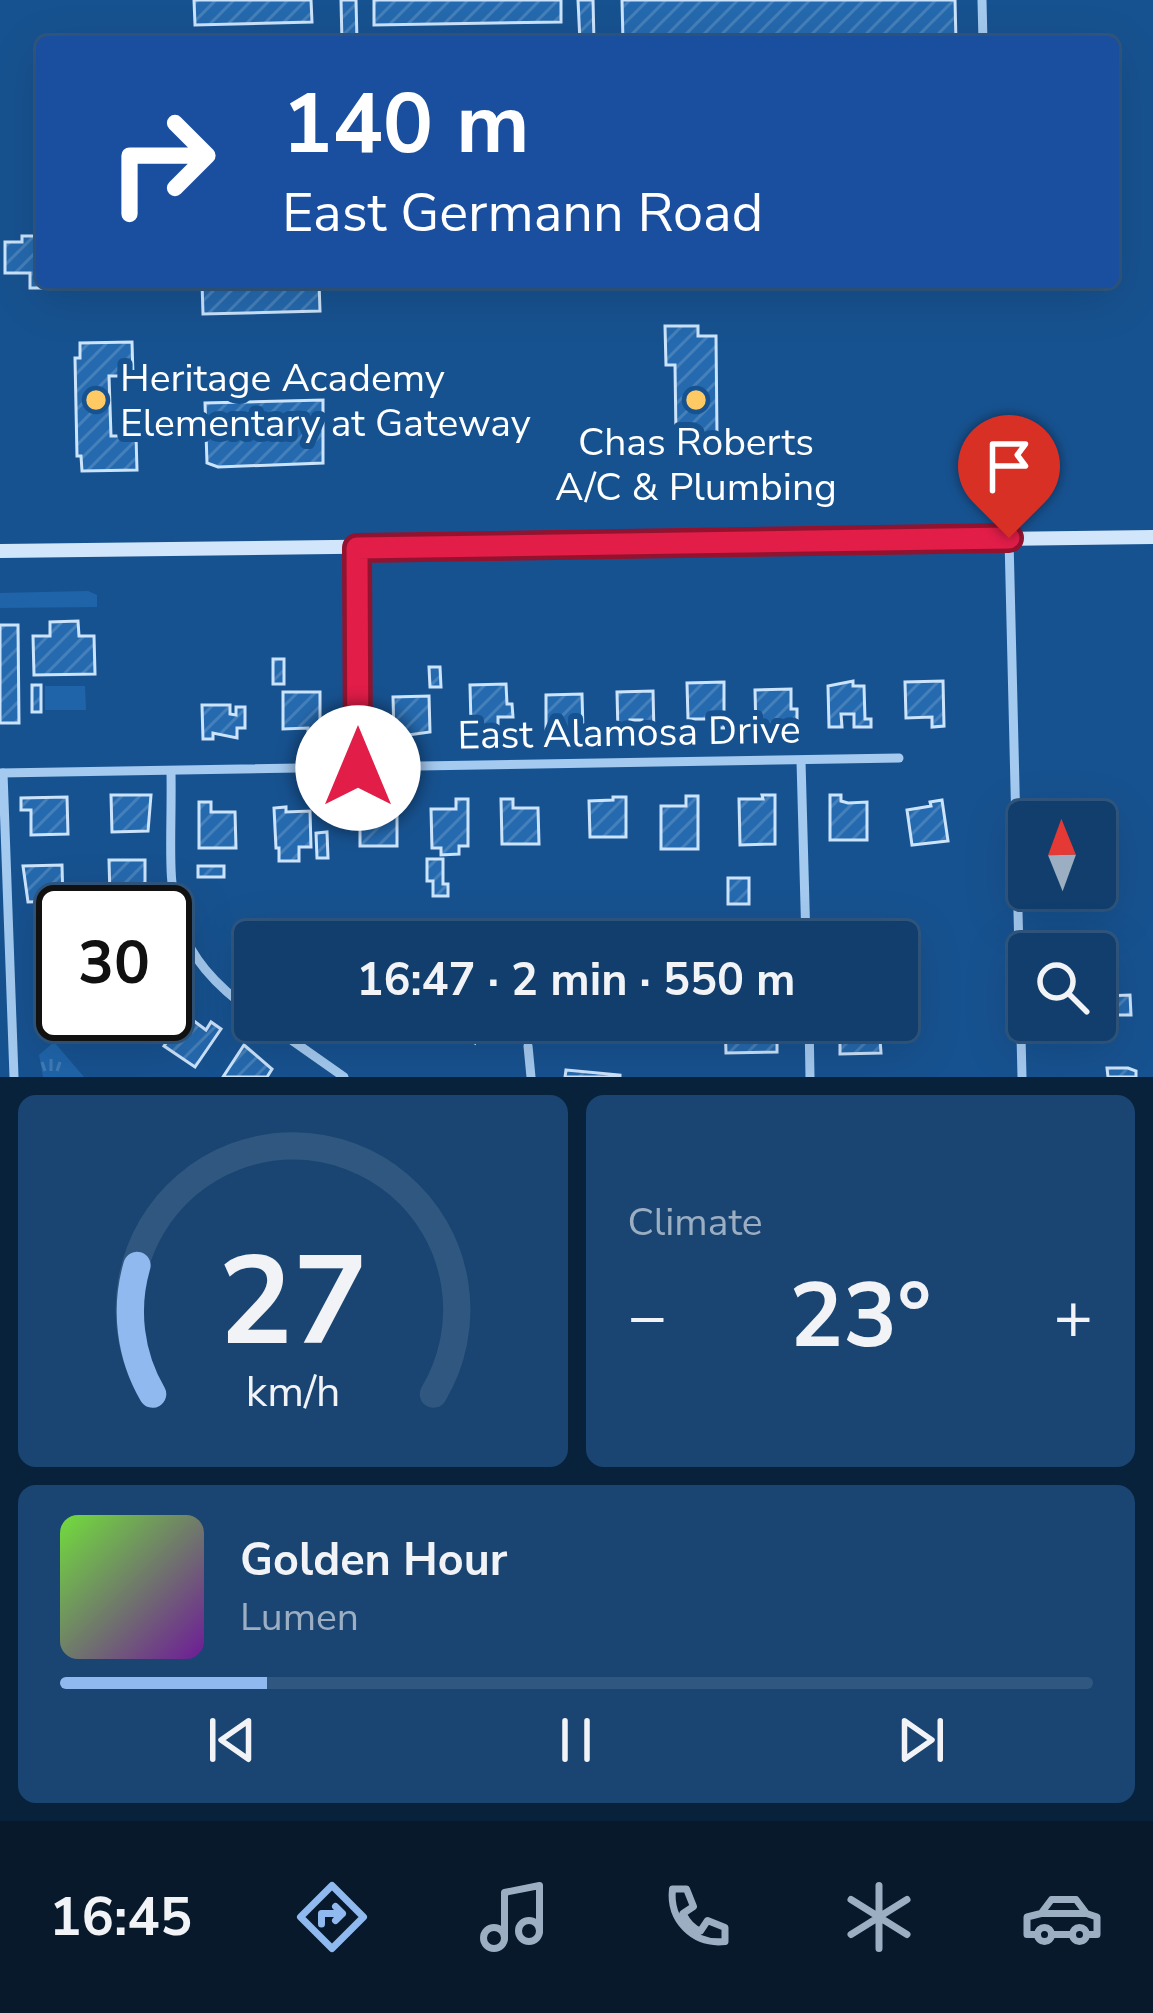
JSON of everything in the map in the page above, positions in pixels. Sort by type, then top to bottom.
[{"type":"street","points":[[982,0],[982,36]]},
{"type":"street","points":[[0,551],[1153,537]]},
{"type":"street","points":[[1009,538],[1022,1077]]},
{"type":"street","points":[[357,548],[358,768]]},
{"type":"street","name":"East Alamosa Drive","points":[[2,773],[899,758]]},
{"type":"street","points":[[801,760],[805,921]]},
{"type":"street","points":[[171,772],[174,907],[191,955],[234,998]]},
{"type":"street","points":[[2,773],[14,1077]]},
{"type":"street","points":[[293,1041],[344,1077]]},
{"type":"street","points":[[809,1041],[810,1077]]},
{"type":"street","points":[[528,1046],[531,1077]]},
{"type":"green space","points":[[88,591],[97,595],[97,607],[0,608],[0,593]]},
{"type":"green space","points":[[45,686],[85,686],[86,710],[45,710]]},
{"type":"green space","points":[[54,1042],[84,1077],[43,1077],[39,1055]]},
{"type":"building","points":[[194,0],[311,0],[312,22],[195,25]]},
{"type":"building","points":[[341,0],[356,0],[357,36],[342,36]]},
{"type":"building","points":[[374,0],[561,0],[561,22],[374,25]]},
{"type":"building","points":[[578,0],[593,0],[594,36],[580,36]]},
{"type":"building","points":[[622,0],[955,0],[956,36],[623,36]]},
{"type":"building","points":[[22,236],[36,236],[36,288],[30,288],[30,273],[5,273],[5,242],[22,242]]},
{"type":"building","points":[[202,288],[319,288],[320,311],[203,314]]},
{"type":"building","name":"Chas Roberts A/C & Plumbing","points":[[665,326],[698,326],[698,336],[716,336],[717,436],[676,436],[675,365],[666,365]]},
{"type":"building","points":[[132,342],[133,376],[109,376],[111,436],[136,436],[137,470],[82,471],[81,456],[77,456],[75,358],[80,358],[80,343]]},
{"type":"building","points":[[323,400],[323,463],[218,467],[207,463],[205,403]]},
{"type":"building","points":[[78,621],[79,636],[94,636],[95,674],[34,675],[33,636],[50,636],[50,622]]},
{"type":"building","points":[[0,625],[18,625],[19,723],[0,723]]},
{"type":"building","points":[[273,659],[284,659],[284,684],[273,684]]},
{"type":"building","points":[[429,667],[440,667],[441,687],[430,687]]},
{"type":"building","points":[[853,681],[853,686],[864,686],[865,719],[871,719],[871,727],[854,727],[854,714],[841,714],[842,727],[829,727],[828,686]]},
{"type":"building","points":[[943,681],[944,726],[932,727],[932,717],[906,718],[905,682]]},
{"type":"building","points":[[724,682],[724,728],[713,728],[713,719],[688,719],[687,683]]},
{"type":"building","points":[[506,684],[513,717],[498,717],[498,727],[471,724],[470,685]]},
{"type":"building","points":[[32,685],[41,685],[41,712],[32,712]]},
{"type":"building","points":[[791,689],[797,722],[782,722],[783,732],[756,730],[755,690]]},
{"type":"building","points":[[653,691],[654,734],[643,734],[642,720],[630,720],[630,732],[618,732],[617,692]]},
{"type":"building","points":[[283,692],[320,692],[320,738],[308,738],[308,728],[283,729]]},
{"type":"building","points":[[582,694],[583,731],[546,735],[546,695]]},
{"type":"building","points":[[429,696],[430,732],[394,737],[393,697]]},
{"type":"building","points":[[202,705],[230,705],[230,714],[236,715],[236,707],[245,707],[245,728],[237,728],[237,738],[213,733],[213,739],[203,739]]},
{"type":"building","points":[[111,795],[151,795],[148,831],[112,832]]},
{"type":"building","points":[[762,795],[775,795],[775,844],[740,845],[739,799],[763,799]]},
{"type":"building","points":[[830,795],[841,795],[841,801],[848,803],[867,802],[867,840],[830,840]]},
{"type":"building","points":[[686,796],[698,796],[698,849],[661,849],[661,806],[686,806]]},
{"type":"building","points":[[67,797],[68,834],[31,835],[31,810],[21,810],[21,798]]},
{"type":"building","points":[[626,797],[626,837],[590,837],[589,801]]},
{"type":"building","points":[[456,799],[468,799],[468,846],[459,846],[459,854],[441,855],[441,848],[432,848],[431,809],[456,809]]},
{"type":"building","points":[[501,799],[513,799],[513,808],[538,808],[539,844],[502,844]]},
{"type":"building","points":[[385,800],[397,800],[397,846],[360,846],[360,810],[385,810]]},
{"type":"building","points":[[942,800],[948,841],[912,845],[907,810]]},
{"type":"building","points":[[199,802],[211,802],[211,812],[235,812],[236,848],[199,848]]},
{"type":"building","points":[[286,807],[286,812],[310,811],[311,847],[299,847],[299,861],[279,861],[274,808]]},
{"type":"building","points":[[327,832],[328,858],[317,858],[316,833]]},
{"type":"building","points":[[427,859],[443,859],[448,896],[433,896]]},
{"type":"building","points":[[109,860],[145,860],[145,885],[110,885]]},
{"type":"building","points":[[62,865],[63,885],[36,885],[36,902],[28,902],[23,866]]},
{"type":"building","points":[[198,866],[224,866],[224,877],[198,877]]},
{"type":"building","points":[[728,878],[749,878],[749,904],[728,904]]},
{"type":"building","points":[[1130,995],[1131,1015],[1116,1015],[1116,996]]},
{"type":"building","points":[[192,1020],[206,1030],[211,1022],[221,1029],[195,1067],[164,1046],[168,1041],[192,1041]]},
{"type":"building","points":[[726,1041],[777,1041],[777,1052],[726,1053]]},
{"type":"building","points":[[880,1041],[881,1053],[840,1054],[840,1042]]},
{"type":"building","points":[[244,1045],[272,1069],[267,1077],[223,1077]]},
{"type":"building","points":[[1107,1068],[1128,1068],[1136,1071],[1136,1077],[1108,1077]]},
{"type":"building","points":[[566,1070],[620,1075],[620,1077],[565,1077]]},
{"type":"place","name":"Heritage Academy Elementary at Gateway","points":[[96,400]]},
{"type":"place","name":"Chas Roberts A/C & Plumbing","points":[[696,400]]},
{"type":"route","points":[[358,768],[357,548],[1009,538]]}]
